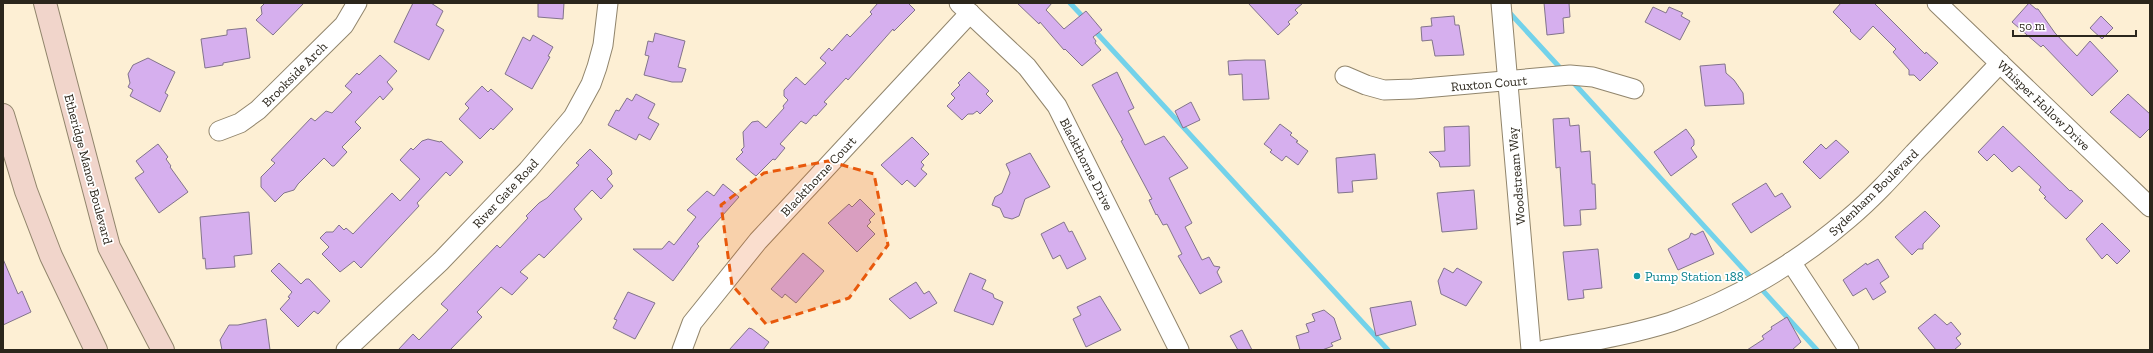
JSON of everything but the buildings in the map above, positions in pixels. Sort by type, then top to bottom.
[{"type":"main road","name":"Etheridge Manor Boulevard","points":[[45,3],[109,247],[163,350]]},
{"type":"main road","points":[[3,115],[26,191],[51,256],[96,350]]},
{"type":"street","name":"Brookside Arch","points":[[219,131],[240,123],[258,110],[344,24],[357,3]]},
{"type":"street","name":"River Gate Road","points":[[346,350],[441,261],[533,164],[573,117],[591,84],[604,45],[608,3]]},
{"type":"street","name":"Woodstream Way","points":[[1501,3],[1531,350]]},
{"type":"street","name":"Whisper Hollow Drive","points":[[1937,3],[2150,207]]},
{"type":"street","name":"Blackthorne Court","points":[[682,350],[692,323],[758,241],[964,8]]},
{"type":"street","name":"Blackthorne Drive","points":[[964,8],[1027,67],[1056,106],[1179,350]]},
{"type":"street","name":"Sydenham Boulevard","points":[[1544,350],[1616,336],[1672,321],[1728,298],[1791,262],[1820,242],[1849,219],[1884,186],[2000,63]]},
{"type":"street","name":"Ruxton Court","points":[[1345,76],[1366,85],[1384,90],[1570,75],[1593,77],[1634,89]]},
{"type":"street","points":[[1791,262],[1849,350]]},
{"type":"highlighted area","points":[[828,161],[874,174],[888,245],[849,298],[766,324],[732,285],[721,205],[764,173]]},
{"type":"waterway","points":[[1070,3],[1085,19]]},
{"type":"waterway","points":[[1508,11],[1563,71]]},
{"type":"waterway","points":[[1094,30],[1388,350]]},
{"type":"waterway","points":[[1571,80],[1817,350]]},
{"type":"place","name":"Pump Station 188","points":[[1637,276]]}]
